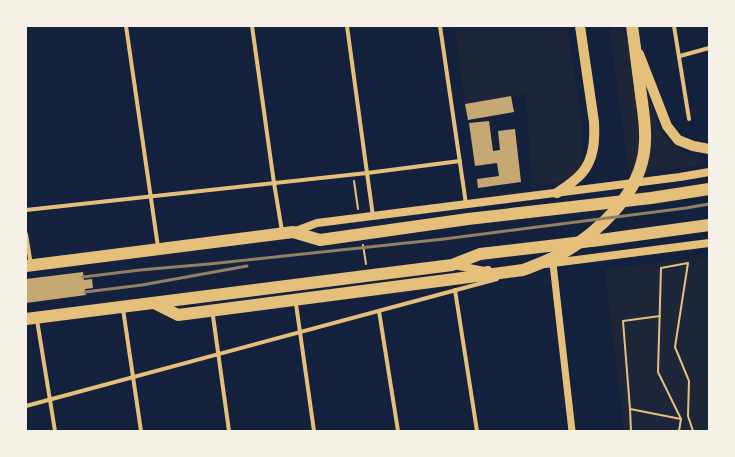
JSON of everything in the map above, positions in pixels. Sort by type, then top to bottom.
[{"type":"highway","points":[[152,303],[178,314],[522,270],[550,259],[577,245],[616,209],[630,190],[637,177],[644,158],[644,120],[632,26]]},
{"type":"highway","points":[[28,266],[288,233],[320,240],[468,219],[650,198],[709,189]]},
{"type":"highway","points":[[31,318],[452,265],[480,254],[656,233],[709,225]]},
{"type":"main road","points":[[557,193],[573,182],[582,173],[588,164],[594,142],[594,122],[580,26]]},
{"type":"main road","points":[[628,26],[667,126],[678,140],[693,146],[709,148]]},
{"type":"main road","points":[[288,233],[316,223],[557,193],[709,172]]},
{"type":"main road","points":[[452,265],[484,271],[553,264],[709,243]]},
{"type":"street","points":[[126,26],[158,249]]},
{"type":"street","points":[[252,26],[274,183],[288,233]]},
{"type":"street","points":[[347,26],[373,216]]},
{"type":"street","points":[[440,26],[466,204]]},
{"type":"street","points":[[674,26],[689,119]]},
{"type":"street","points":[[680,56],[709,48]]},
{"type":"street","points":[[26,210],[460,162]]},
{"type":"street","points":[[26,234],[28,266]]},
{"type":"street","points":[[26,406],[553,264],[572,431]]},
{"type":"street","points":[[455,290],[477,431]]},
{"type":"street","points":[[296,304],[314,431]]},
{"type":"street","points":[[123,307],[141,431]]},
{"type":"street","points":[[379,311],[398,431]]},
{"type":"street","points":[[213,316],[229,431]]},
{"type":"street","points":[[31,318],[51,399],[55,431]]},
{"type":"path","points":[[353,174],[358,209]]},
{"type":"path","points":[[363,241],[366,265]]},
{"type":"path","points":[[679,431],[681,419],[658,372],[661,268],[688,263],[674,347],[689,381],[688,416],[693,431]]},
{"type":"path","points":[[631,431],[622,321],[660,316]]},
{"type":"path","points":[[630,408],[681,419]]},
{"type":"shaded area","points":[[455,26],[567,26],[583,130],[582,177],[532,187],[526,94],[465,104]]},
{"type":"shaded area","points":[[609,26],[622,26],[662,132],[682,151],[698,157],[707,164],[629,175]]},
{"type":"shaded area","points":[[709,256],[709,431],[624,431],[605,269]]},
{"type":"building","points":[[511,96],[514,112],[468,120],[465,104]]},
{"type":"building","points":[[489,121],[493,151],[500,150],[498,131],[515,129],[521,182],[478,188],[477,179],[499,176],[497,163],[475,166],[469,123]]},
{"type":"building","points":[[83,272],[84,280],[92,279],[93,288],[85,289],[86,295],[26,303],[26,279]]},
{"type":"railway","points":[[83,277],[444,239],[709,204]]},
{"type":"railway","points":[[85,292],[142,285],[247,266]]}]
